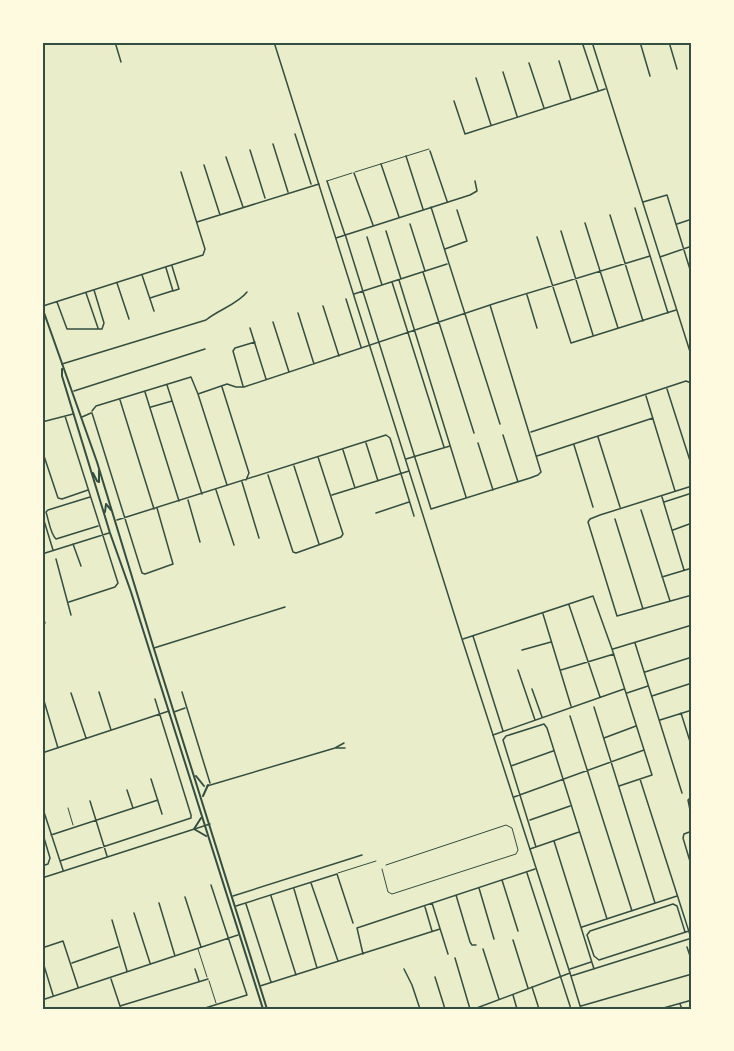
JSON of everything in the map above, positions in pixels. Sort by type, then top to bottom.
[{"type":"main road","points":[[42,306],[44,321],[73,392],[97,462],[267,1009]]},
{"type":"main road","points":[[62,365],[62,376],[88,463],[133,597],[263,1009]]},
{"type":"main road","points":[[88,463],[99,482],[97,462]]},
{"type":"main road","points":[[107,521],[104,505],[106,504],[115,519]]},
{"type":"main road","points":[[193,771],[207,785],[202,799]]},
{"type":"main road","points":[[201,817],[194,829],[202,832],[208,838]]},
{"type":"street","points":[[115,42],[121,62]]},
{"type":"street","points":[[274,42],[581,1008],[692,974]]},
{"type":"street","points":[[582,42],[598,91]]},
{"type":"street","points":[[592,42],[692,358]]},
{"type":"street","points":[[640,42],[650,75]]},
{"type":"street","points":[[669,42],[677,69]]},
{"type":"street","points":[[559,61],[571,100]]},
{"type":"street","points":[[529,63],[544,109]]},
{"type":"street","points":[[503,72],[518,117]]},
{"type":"street","points":[[476,78],[492,125]]},
{"type":"street","points":[[454,101],[465,134],[606,89]]},
{"type":"street","points":[[295,134],[311,186]]},
{"type":"street","points":[[273,144],[289,193]]},
{"type":"street","points":[[250,150],[266,200]]},
{"type":"street","points":[[430,151],[447,202]]},
{"type":"street","points":[[405,156],[423,210]]},
{"type":"street","points":[[226,157],[243,207]]},
{"type":"street","points":[[381,164],[399,218]]},
{"type":"street","points":[[204,165],[220,215]]},
{"type":"street","points":[[42,306],[203,255],[205,249],[181,172]]},
{"type":"street","points":[[354,173],[373,226]]},
{"type":"street","points":[[336,238],[476,192],[475,181]]},
{"type":"street","points":[[327,182],[431,509],[540,474],[490,305]]},
{"type":"street","points":[[196,222],[319,184]]},
{"type":"street","points":[[690,188],[692,195]]},
{"type":"street","points":[[642,202],[667,195],[692,276]]},
{"type":"street","points":[[431,207],[500,424]]},
{"type":"street","points":[[635,208],[669,313]]},
{"type":"street","points":[[444,249],[466,241],[457,210]]},
{"type":"street","points":[[610,216],[643,321]]},
{"type":"street","points":[[676,224],[692,219]]},
{"type":"street","points":[[585,223],[618,328]]},
{"type":"street","points":[[410,224],[438,322],[474,432]]},
{"type":"street","points":[[386,231],[466,498]]},
{"type":"street","points":[[561,231],[593,336]]},
{"type":"street","points":[[367,237],[382,285]]},
{"type":"street","points":[[537,237],[571,343],[676,310]]},
{"type":"street","points":[[659,257],[692,246]]},
{"type":"street","points":[[198,394],[227,384],[244,387],[370,346],[414,329],[650,256]]},
{"type":"street","points":[[354,294],[448,263]]},
{"type":"street","points":[[150,298],[179,289],[172,265]]},
{"type":"street","points":[[166,267],[173,291]]},
{"type":"street","points":[[142,274],[154,311]]},
{"type":"street","points":[[117,282],[129,319]]},
{"type":"street","points":[[392,282],[444,447]]},
{"type":"street","points":[[56,301],[64,326],[70,329],[102,328],[104,323],[94,290]]},
{"type":"street","points":[[86,292],[98,329]]},
{"type":"street","points":[[62,365],[206,320],[219,310],[239,300],[247,292]]},
{"type":"street","points":[[526,294],[537,328]]},
{"type":"street","points":[[346,299],[361,349]]},
{"type":"street","points":[[323,306],[339,356]]},
{"type":"street","points":[[298,313],[314,364]]},
{"type":"street","points":[[273,322],[289,372]]},
{"type":"street","points":[[250,328],[266,379]]},
{"type":"street","points":[[244,387],[233,351],[235,348],[255,342]]},
{"type":"street","points":[[73,392],[205,350]]},
{"type":"street","points":[[119,399],[173,564],[142,573],[92,409],[96,406],[190,377],[198,394],[227,486]]},
{"type":"street","points":[[529,432],[686,381],[691,383],[692,388]]},
{"type":"street","points":[[167,384],[202,494]]},
{"type":"street","points":[[222,387],[249,473],[246,480]]},
{"type":"street","points":[[667,388],[692,467]]},
{"type":"street","points":[[144,391],[179,501]]},
{"type":"street","points":[[645,395],[675,491]]},
{"type":"street","points":[[150,408],[172,401]]},
{"type":"street","points":[[82,417],[92,413]]},
{"type":"street","points":[[42,422],[74,414]]},
{"type":"street","points":[[65,416],[118,583],[115,587],[69,602]]},
{"type":"street","points":[[536,456],[653,418]]},
{"type":"street","points":[[503,435],[518,482]]},
{"type":"street","points":[[115,519],[125,518],[388,436],[414,516]]},
{"type":"street","points":[[598,436],[621,508]]},
{"type":"street","points":[[366,442],[378,481]]},
{"type":"street","points":[[478,442],[493,490]]},
{"type":"street","points":[[574,444],[593,507]]},
{"type":"street","points":[[405,459],[450,446]]},
{"type":"street","points":[[343,449],[355,488]]},
{"type":"street","points":[[42,450],[58,498],[62,499],[88,490]]},
{"type":"street","points":[[268,474],[293,552],[319,545],[341,537],[343,534],[318,457]]},
{"type":"street","points":[[294,465],[319,545]]},
{"type":"street","points":[[331,496],[409,471]]},
{"type":"street","points":[[242,482],[260,538]]},
{"type":"street","points":[[692,486],[621,508],[590,519],[588,522],[617,616],[692,595]]},
{"type":"street","points":[[216,490],[234,545]]},
{"type":"street","points":[[663,502],[692,493]]},
{"type":"street","points":[[661,496],[684,570]]},
{"type":"street","points":[[90,497],[48,510],[46,512],[48,519],[56,539],[99,526]]},
{"type":"street","points":[[187,498],[200,542]]},
{"type":"street","points":[[376,513],[410,502]]},
{"type":"street","points":[[641,510],[670,602]]},
{"type":"street","points":[[42,514],[53,550]]},
{"type":"street","points":[[615,519],[643,610]]},
{"type":"street","points":[[672,530],[692,524]]},
{"type":"street","points":[[42,554],[110,532]]},
{"type":"street","points":[[73,544],[81,566]]},
{"type":"street","points":[[56,560],[71,615]]},
{"type":"street","points":[[662,577],[692,568]]},
{"type":"street","points":[[462,639],[593,596],[652,775],[619,786]]},
{"type":"street","points":[[569,604],[600,698]]},
{"type":"street","points":[[154,649],[285,607]]},
{"type":"street","points":[[542,613],[572,707]]},
{"type":"street","points":[[42,616],[45,623]]},
{"type":"street","points":[[612,649],[692,625]]},
{"type":"street","points":[[473,636],[503,731]]},
{"type":"street","points":[[522,650],[552,642]]},
{"type":"street","points":[[635,643],[682,793]]},
{"type":"street","points":[[561,670],[614,654]]},
{"type":"street","points":[[644,672],[692,657]]},
{"type":"street","points":[[518,670],[535,720]]},
{"type":"street","points":[[652,696],[692,683]]},
{"type":"street","points":[[626,693],[648,686]]},
{"type":"street","points":[[532,689],[542,718]]},
{"type":"street","points":[[493,735],[625,689]]},
{"type":"street","points":[[99,692],[112,730]]},
{"type":"street","points":[[182,692],[207,785]]},
{"type":"street","points":[[72,693],[86,739]]},
{"type":"street","points":[[42,694],[58,748]]},
{"type":"street","points":[[60,861],[183,824],[191,818],[192,815],[155,699]]},
{"type":"street","points":[[594,707],[655,903]]},
{"type":"street","points":[[174,712],[186,708]]},
{"type":"street","points":[[659,720],[692,710]]},
{"type":"street","points":[[42,753],[169,711]]},
{"type":"street","points":[[681,713],[692,748]]},
{"type":"street","points":[[570,716],[632,911]]},
{"type":"street","points":[[536,847],[503,740],[506,736],[542,724],[546,725],[607,919]]},
{"type":"street","points":[[603,738],[637,726]]},
{"type":"street","points":[[193,790],[336,748],[344,743]]},
{"type":"street","points":[[336,748],[345,748]]},
{"type":"street","points":[[513,798],[644,750]]},
{"type":"street","points":[[511,766],[554,751]]},
{"type":"street","points":[[151,779],[162,814]]},
{"type":"street","points":[[571,976],[691,938],[640,779]]},
{"type":"street","points":[[127,790],[133,808]]},
{"type":"street","points":[[692,796],[687,805],[692,820]]},
{"type":"street","points":[[51,835],[158,800]]},
{"type":"street","points":[[90,801],[107,857]]},
{"type":"street","points":[[42,806],[63,871]]},
{"type":"street","points":[[528,821],[571,806]]},
{"type":"street","points":[[183,824],[185,831]]},
{"type":"street","points":[[42,878],[210,824]]},
{"type":"street","points":[[42,831],[50,858],[48,864],[42,866]]},
{"type":"street","points":[[692,831],[684,834],[683,838],[692,868]]},
{"type":"street","points":[[530,849],[580,832]]},
{"type":"street","points":[[554,841],[594,969]]},
{"type":"street","points":[[232,897],[362,855]]},
{"type":"street","points":[[363,954],[357,928],[536,869]]},
{"type":"street","points":[[527,872],[572,1009]]},
{"type":"street","points":[[236,906],[337,874],[353,923]]},
{"type":"street","points":[[502,880],[518,931]]},
{"type":"street","points":[[311,882],[338,962]]},
{"type":"street","points":[[202,1009],[247,995],[211,885]]},
{"type":"street","points":[[294,888],[318,969]]},
{"type":"street","points":[[478,888],[494,939]]},
{"type":"street","points":[[271,895],[296,975]]},
{"type":"street","points":[[456,895],[470,942],[476,945]]},
{"type":"street","points":[[581,927],[678,896]]},
{"type":"street","points":[[185,897],[199,948]]},
{"type":"street","points":[[159,903],[175,956]]},
{"type":"street","points":[[245,903],[272,983]]},
{"type":"street","points":[[431,903],[448,954]]},
{"type":"street","points":[[685,932],[677,906],[673,904],[590,931],[587,935],[596,959],[599,960],[690,931]]},
{"type":"street","points":[[425,905],[433,932]]},
{"type":"street","points":[[134,913],[151,964]]},
{"type":"street","points":[[112,920],[127,972]]},
{"type":"street","points":[[260,986],[440,929]]},
{"type":"street","points":[[42,1000],[239,935]]},
{"type":"street","points":[[513,940],[529,988]]},
{"type":"street","points":[[42,948],[63,941],[79,988]]},
{"type":"street","points":[[71,963],[120,947]]},
{"type":"street","points":[[687,947],[692,962]]},
{"type":"street","points":[[483,949],[499,999]]},
{"type":"street","points":[[455,958],[472,1009],[570,973]]},
{"type":"street","points":[[42,959],[54,996]]},
{"type":"street","points":[[569,969],[592,962]]},
{"type":"street","points":[[195,969],[199,982]]},
{"type":"street","points":[[404,969],[420,1009]]},
{"type":"street","points":[[42,973],[46,972]]},
{"type":"street","points":[[110,977],[121,1007],[208,979]]},
{"type":"street","points":[[435,977],[445,1009]]},
{"type":"street","points":[[532,987],[539,1009]]},
{"type":"street","points":[[513,994],[517,1009]]},
{"type":"street","points":[[660,1009],[692,1000]]},
{"type":"street","points":[[680,1003],[682,1009]]},
{"type":"street","points":[[486,1004],[487,1009]]},
{"type":"lane","points":[[327,182],[428,149],[430,151]]},
{"type":"lane","points":[[68,808],[74,827]]},
{"type":"lane","points":[[382,869],[388,892],[392,894],[516,854],[518,850],[512,828],[506,825],[386,865]]},
{"type":"lane","points":[[337,874],[375,862]]},
{"type":"lane","points":[[199,948],[217,1005]]},
{"type":"lane","points":[[290,1009],[296,1009]]}]
